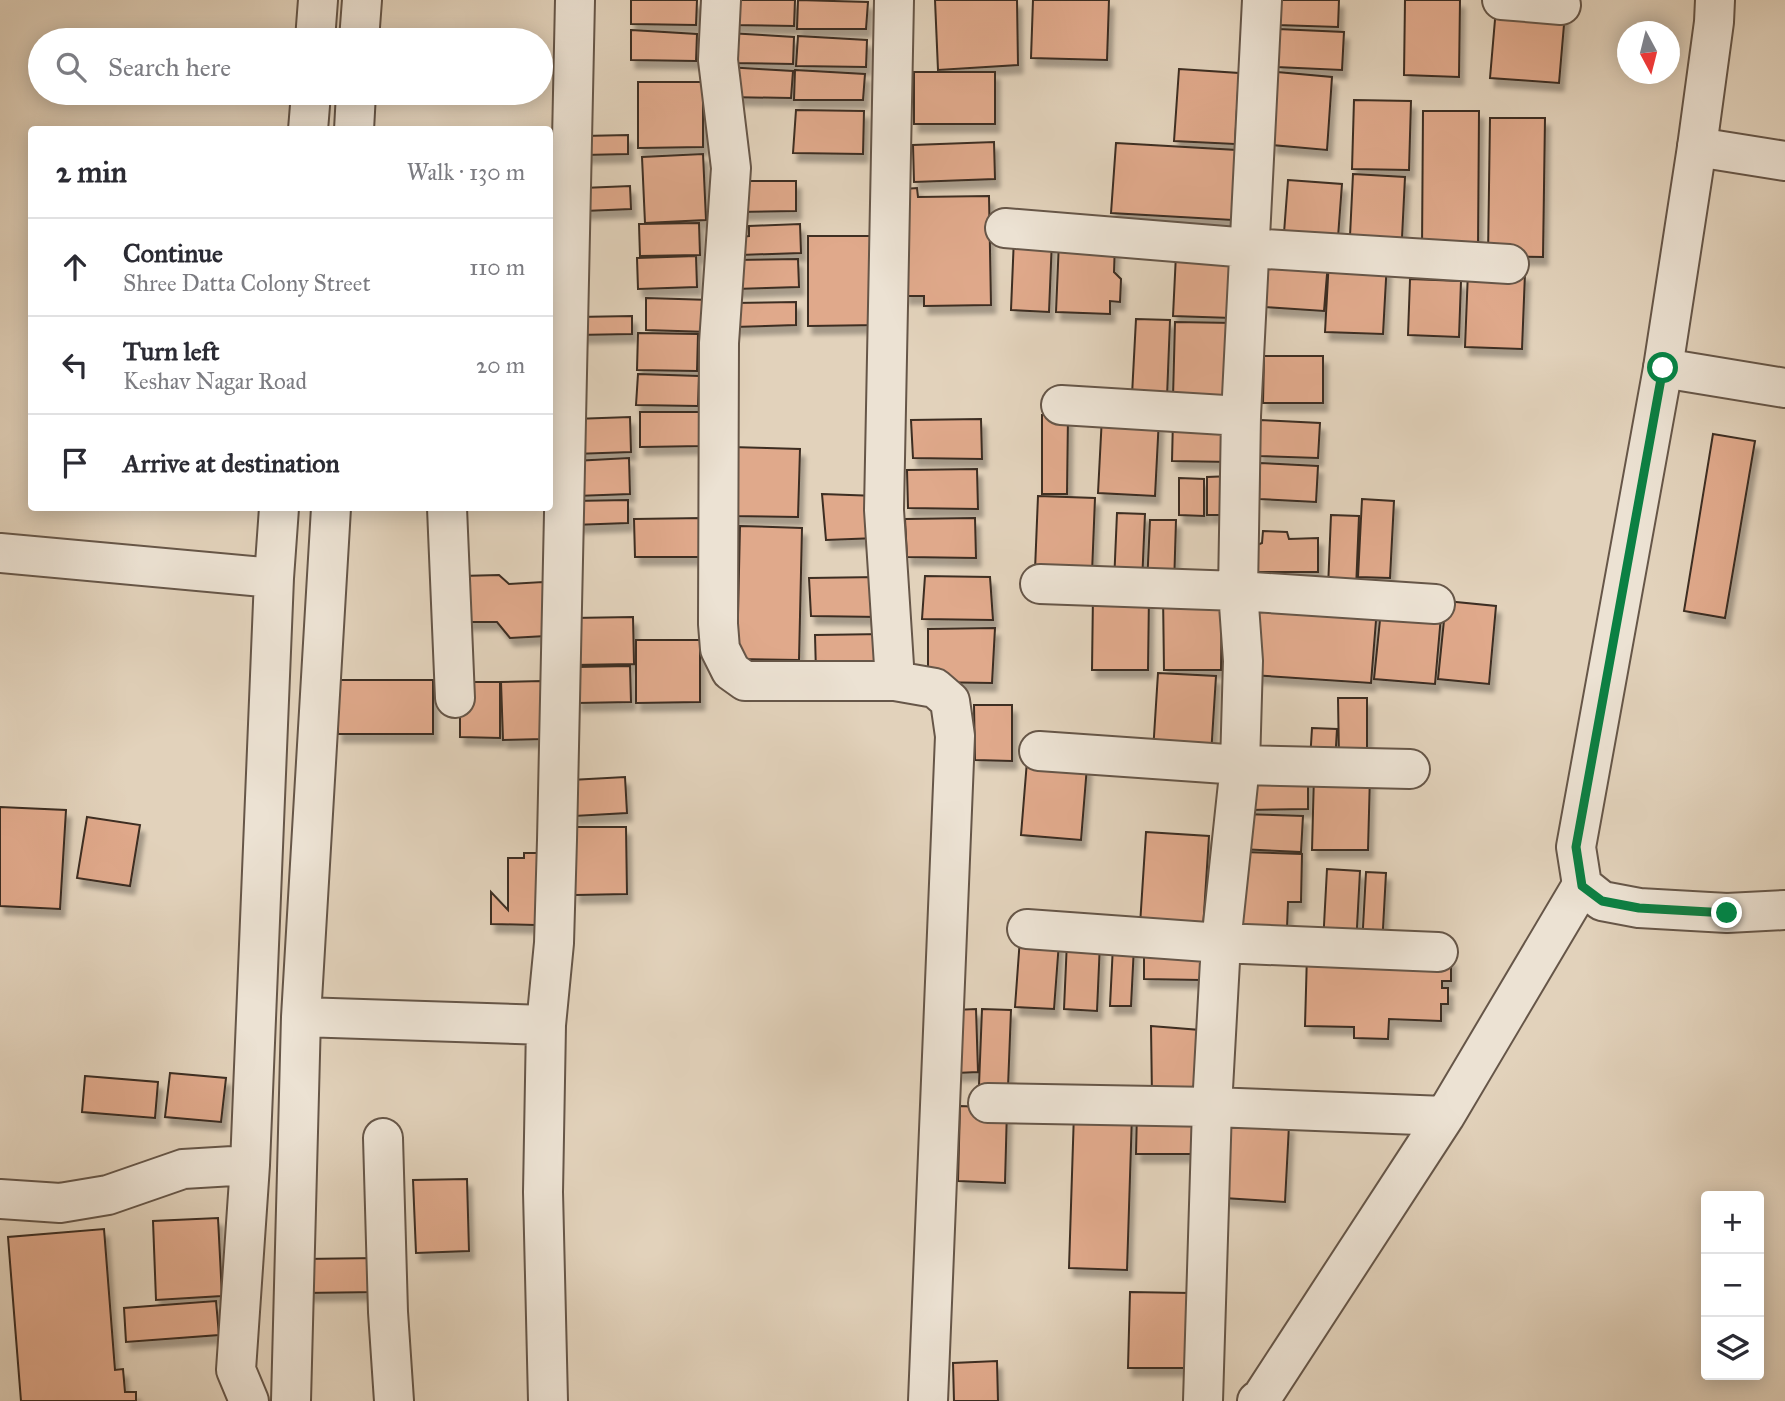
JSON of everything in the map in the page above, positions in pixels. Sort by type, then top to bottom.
[{"type":"street","points":[[316,28],[318,0]]},
{"type":"street","points":[[360,28],[362,0]]},
{"type":"street","points":[[548,1401],[543,1192],[546,1025],[554,943],[558,459],[575,0]]},
{"type":"street","points":[[721,0],[718,60],[731,168],[719,343],[720,649],[731,671],[745,681],[895,681],[935,688],[950,701],[955,736],[928,1401]]},
{"type":"street","points":[[894,0],[884,510],[895,681]]},
{"type":"street","points":[[1203,1401],[1212,1107],[1221,943],[1240,765],[1242,662],[1238,591],[1241,416],[1262,0]]},
{"type":"street","points":[[1502,0],[1561,5]]},
{"type":"street","points":[[1258,1401],[1445,1116],[1582,886],[1576,847],[1663,368],[1697,147],[1715,0]]},
{"type":"street","points":[[308,126],[310,105]]},
{"type":"street","points":[[354,126],[355,105]]},
{"type":"street","points":[[1697,147],[1785,161]]},
{"type":"street","points":[[1005,228],[1509,264]]},
{"type":"street","points":[[1663,368],[1785,388]]},
{"type":"street","points":[[1060,405],[1241,416]]},
{"type":"street","points":[[249,1401],[236,1370],[250,1165],[279,511]]},
{"type":"street","points":[[291,1401],[301,1017],[331,511]]},
{"type":"street","points":[[447,511],[455,698]]},
{"type":"street","points":[[0,553],[274,578]]},
{"type":"street","points":[[1040,584],[1238,591],[1435,604]]},
{"type":"street","points":[[1039,751],[1240,765],[1410,769]]},
{"type":"street","points":[[1582,886],[1602,901],[1639,908],[1727,913],[1785,910]]},
{"type":"street","points":[[1027,929],[1221,943],[1438,953]]},
{"type":"street","points":[[301,1017],[546,1025]]},
{"type":"street","points":[[988,1103],[1212,1107],[1445,1116]]},
{"type":"street","points":[[383,1138],[388,1312],[394,1401]]},
{"type":"street","points":[[0,1199],[60,1203],[108,1195],[183,1169],[250,1165]]},
{"type":"building","points":[[631,0],[697,0],[696,25],[631,24]]},
{"type":"building","points":[[729,0],[795,0],[794,26],[729,25]]},
{"type":"building","points":[[798,0],[868,2],[866,29],[797,29]]},
{"type":"building","points":[[935,0],[1017,0],[1018,65],[938,70]]},
{"type":"building","points":[[1033,0],[1109,0],[1107,60],[1031,58]]},
{"type":"building","points":[[1277,0],[1339,0],[1338,27],[1277,25]]},
{"type":"building","points":[[1405,0],[1460,0],[1459,77],[1404,75]]},
{"type":"building","points":[[1496,8],[1565,13],[1559,83],[1490,78]]},
{"type":"building","points":[[1278,29],[1344,32],[1342,70],[1276,67]]},
{"type":"building","points":[[631,30],[697,34],[696,61],[631,60]]},
{"type":"building","points":[[728,33],[794,37],[793,64],[728,63]]},
{"type":"building","points":[[798,36],[867,40],[866,67],[796,66]]},
{"type":"building","points":[[726,67],[793,71],[791,98],[726,97]]},
{"type":"building","points":[[1179,69],[1239,73],[1235,144],[1174,141]]},
{"type":"building","points":[[795,70],[865,74],[863,100],[794,100]]},
{"type":"building","points":[[914,72],[995,72],[995,124],[914,124]]},
{"type":"building","points":[[1277,72],[1332,77],[1327,150],[1272,145]]},
{"type":"building","points":[[638,82],[703,82],[703,147],[638,148]]},
{"type":"building","points":[[1354,100],[1411,101],[1409,170],[1352,169]]},
{"type":"building","points":[[796,110],[864,111],[863,154],[793,153]]},
{"type":"building","points":[[1423,111],[1479,111],[1478,250],[1422,249]]},
{"type":"building","points":[[1490,118],[1545,118],[1543,257],[1488,256]]},
{"type":"building","points":[[628,135],[628,154],[584,155],[583,136]]},
{"type":"building","points":[[994,142],[995,179],[914,182],[913,145]]},
{"type":"building","points":[[1116,143],[1237,150],[1233,220],[1111,213]]},
{"type":"building","points":[[703,154],[706,220],[645,223],[642,157]]},
{"type":"building","points":[[1353,174],[1405,177],[1402,238],[1350,236]]},
{"type":"building","points":[[1288,180],[1342,184],[1338,237],[1284,233]]},
{"type":"building","points":[[735,181],[796,181],[796,211],[736,212]]},
{"type":"building","points":[[630,186],[631,209],[585,211],[583,188]]},
{"type":"building","points":[[917,188],[918,197],[989,196],[991,305],[924,306],[924,296],[905,296],[904,189]]},
{"type":"building","points":[[699,223],[700,255],[640,256],[639,224]]},
{"type":"building","points":[[800,224],[801,253],[740,255],[739,237],[749,236],[749,226]]},
{"type":"building","points":[[808,236],[879,236],[879,325],[808,326]]},
{"type":"building","points":[[1014,237],[1052,239],[1049,312],[1011,310]]},
{"type":"building","points":[[1059,241],[1115,243],[1114,272],[1121,279],[1120,302],[1110,301],[1110,314],[1056,312]]},
{"type":"building","points":[[1176,254],[1236,260],[1232,318],[1173,316]]},
{"type":"building","points":[[696,256],[697,287],[638,289],[637,258]]},
{"type":"building","points":[[1269,257],[1328,262],[1324,311],[1265,307]]},
{"type":"building","points":[[798,259],[799,287],[735,289],[735,260]]},
{"type":"building","points":[[1329,259],[1387,261],[1383,334],[1325,332]]},
{"type":"building","points":[[1468,271],[1525,273],[1522,349],[1465,347]]},
{"type":"building","points":[[1410,279],[1461,281],[1459,337],[1408,335]]},
{"type":"building","points":[[646,298],[711,300],[709,332],[646,330]]},
{"type":"building","points":[[796,302],[796,325],[734,327],[733,303]]},
{"type":"building","points":[[632,316],[632,334],[576,335],[576,317]]},
{"type":"building","points":[[1136,319],[1170,320],[1167,397],[1132,395]]},
{"type":"building","points":[[1175,322],[1235,323],[1232,399],[1173,397]]},
{"type":"building","points":[[638,333],[698,334],[697,371],[637,370]]},
{"type":"building","points":[[1264,356],[1323,356],[1323,403],[1263,403]]},
{"type":"building","points":[[638,374],[699,376],[698,406],[636,405]]},
{"type":"building","points":[[640,412],[702,412],[703,446],[640,447]]},
{"type":"building","points":[[1042,415],[1068,415],[1067,494],[1042,494]]},
{"type":"building","points":[[1102,416],[1159,418],[1155,496],[1098,493]]},
{"type":"building","points":[[630,417],[631,452],[574,454],[574,419]]},
{"type":"building","points":[[981,419],[982,459],[913,458],[911,420]]},
{"type":"building","points":[[1173,419],[1231,420],[1231,462],[1172,461]]},
{"type":"building","points":[[1260,420],[1320,423],[1318,458],[1258,456]]},
{"type":"building","points":[[1713,434],[1755,441],[1725,618],[1684,611]]},
{"type":"building","points":[[731,447],[800,449],[798,517],[729,516]]},
{"type":"building","points":[[629,458],[630,494],[576,496],[574,461]]},
{"type":"building","points":[[1260,463],[1318,466],[1316,502],[1259,499]]},
{"type":"building","points":[[977,469],[978,509],[908,508],[907,470]]},
{"type":"building","points":[[1232,476],[1233,515],[1207,515],[1207,477]]},
{"type":"building","points":[[1179,478],[1204,479],[1204,516],[1179,515]]},
{"type":"building","points":[[822,494],[877,496],[877,538],[826,540]]},
{"type":"building","points":[[1038,496],[1095,498],[1092,573],[1035,570]]},
{"type":"building","points":[[1362,499],[1394,501],[1390,578],[1358,577]]},
{"type":"building","points":[[628,500],[628,523],[573,525],[573,501]]},
{"type":"building","points":[[1117,513],[1145,514],[1142,583],[1114,583]]},
{"type":"building","points":[[1331,515],[1359,516],[1356,589],[1328,588]]},
{"type":"building","points":[[704,518],[705,557],[635,557],[634,519]]},
{"type":"building","points":[[975,518],[976,558],[907,557],[905,519]]},
{"type":"building","points":[[1150,520],[1176,520],[1174,586],[1147,585]]},
{"type":"building","points":[[740,526],[802,528],[799,660],[737,659]]},
{"type":"building","points":[[1263,531],[1287,532],[1289,539],[1318,538],[1318,572],[1257,572],[1257,545],[1262,543]]},
{"type":"building","points":[[499,575],[509,584],[543,582],[546,636],[510,638],[497,622],[462,622],[461,576]]},
{"type":"building","points":[[925,576],[990,577],[993,620],[922,619]]},
{"type":"building","points":[[879,577],[880,617],[811,616],[809,578]]},
{"type":"building","points":[[1093,594],[1149,594],[1148,670],[1092,670]]},
{"type":"building","points":[[1163,594],[1222,594],[1221,670],[1164,670]]},
{"type":"building","points":[[1258,600],[1377,608],[1371,683],[1252,675]]},
{"type":"building","points":[[1446,601],[1496,606],[1489,684],[1438,679]]},
{"type":"building","points":[[1381,610],[1441,616],[1435,684],[1374,679]]},
{"type":"building","points":[[633,617],[634,664],[573,665],[572,618]]},
{"type":"building","points":[[995,628],[992,683],[928,682],[928,629]]},
{"type":"building","points":[[884,634],[885,674],[816,673],[815,635]]},
{"type":"building","points":[[636,640],[700,640],[700,702],[636,703]]},
{"type":"building","points":[[630,666],[631,702],[577,703],[577,667]]},
{"type":"building","points":[[1158,673],[1216,676],[1211,755],[1153,752]]},
{"type":"building","points":[[338,680],[433,680],[433,734],[338,734]]},
{"type":"building","points":[[542,681],[544,739],[503,740],[501,682]]},
{"type":"building","points":[[460,682],[500,682],[500,738],[460,737]]},
{"type":"building","points":[[1338,698],[1367,698],[1367,759],[1339,759]]},
{"type":"building","points":[[974,705],[1012,705],[1012,761],[975,760]]},
{"type":"building","points":[[1312,728],[1337,729],[1335,763],[1310,761]]},
{"type":"building","points":[[1027,761],[1087,766],[1081,840],[1021,835]]},
{"type":"building","points":[[1314,774],[1370,775],[1368,850],[1312,850]]},
{"type":"building","points":[[1308,775],[1308,809],[1248,810],[1247,776]]},
{"type":"building","points":[[625,777],[627,813],[574,816],[571,780]]},
{"type":"building","points":[[0,807],[66,810],[60,909],[0,906]]},
{"type":"building","points":[[1242,814],[1303,816],[1301,852],[1240,849]]},
{"type":"building","points":[[87,817],[140,825],[130,886],[77,878]]},
{"type":"building","points":[[575,827],[626,827],[627,894],[575,895]]},
{"type":"building","points":[[1146,832],[1209,836],[1203,929],[1140,925]]},
{"type":"building","points":[[1242,852],[1302,854],[1301,902],[1288,902],[1287,928],[1241,927]]},
{"type":"building","points":[[524,853],[548,853],[536,925],[491,924],[491,892],[508,910],[508,858],[524,858]]},
{"type":"building","points":[[1327,869],[1360,871],[1356,946],[1323,944]]},
{"type":"building","points":[[1366,872],[1386,873],[1382,947],[1362,946]]},
{"type":"building","points":[[1020,938],[1059,942],[1054,1009],[1015,1007]]},
{"type":"building","points":[[1067,941],[1100,942],[1097,1011],[1064,1009]]},
{"type":"building","points":[[1144,944],[1201,944],[1201,980],[1144,979]]},
{"type":"building","points":[[1113,945],[1134,946],[1131,1006],[1110,1006]]},
{"type":"building","points":[[1307,954],[1451,958],[1451,981],[1442,981],[1442,988],[1448,988],[1448,1004],[1441,1004],[1441,1021],[1389,1019],[1388,1039],[1354,1038],[1354,1027],[1305,1026]]},
{"type":"building","points":[[976,1009],[978,1072],[956,1073],[955,1010]]},
{"type":"building","points":[[982,1009],[1011,1010],[1008,1087],[979,1085]]},
{"type":"building","points":[[1151,1026],[1200,1030],[1195,1095],[1152,1097]]},
{"type":"building","points":[[170,1073],[226,1078],[221,1122],[165,1117]]},
{"type":"building","points":[[85,1076],[158,1082],[155,1118],[82,1112]]},
{"type":"building","points":[[960,1106],[1007,1108],[1005,1183],[958,1181]]},
{"type":"building","points":[[1137,1111],[1192,1111],[1192,1154],[1136,1154]]},
{"type":"building","points":[[1074,1112],[1132,1114],[1127,1270],[1069,1268]]},
{"type":"building","points":[[1229,1122],[1289,1125],[1285,1202],[1224,1198]]},
{"type":"building","points":[[467,1179],[469,1251],[416,1253],[413,1180]]},
{"type":"building","points":[[218,1218],[222,1296],[156,1300],[153,1221]]},
{"type":"building","points":[[104,1229],[115,1370],[123,1369],[125,1392],[136,1392],[136,1401],[21,1401],[8,1237]]},
{"type":"building","points":[[378,1258],[378,1292],[303,1293],[303,1259]]},
{"type":"building","points":[[1130,1292],[1191,1293],[1189,1368],[1128,1368]]},
{"type":"building","points":[[216,1301],[219,1335],[126,1342],[124,1308]]},
{"type":"building","points":[[997,1361],[998,1401],[954,1401],[953,1363]]},
{"type":"route","points":[[1663,368],[1576,847],[1582,886],[1602,901],[1639,908],[1727,913]]}]
